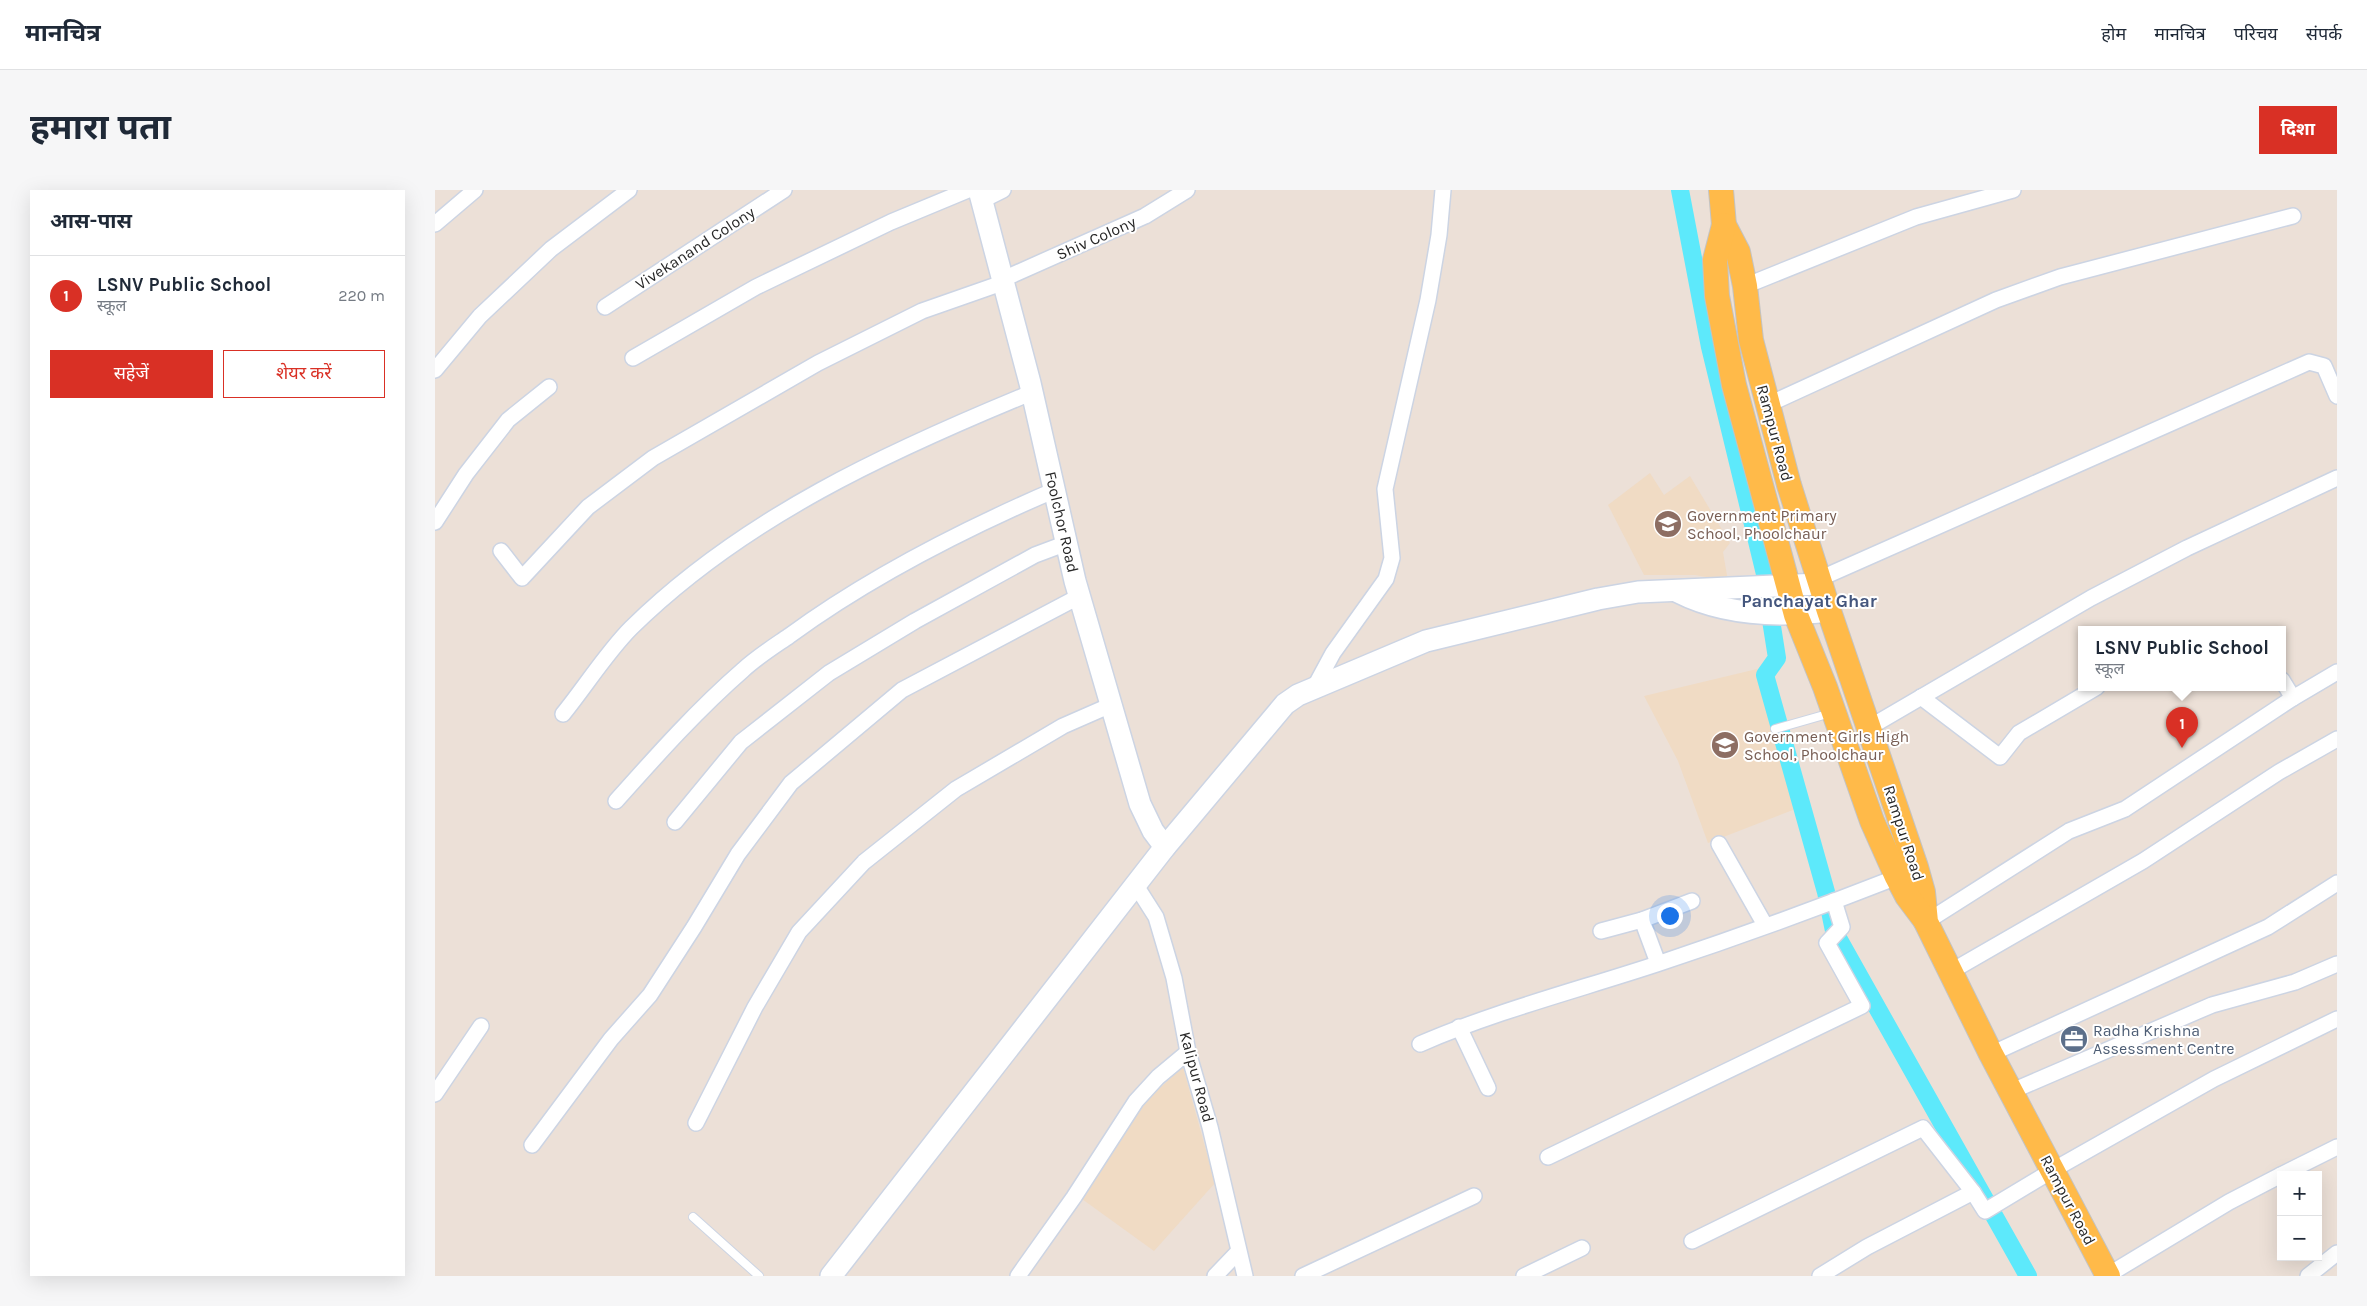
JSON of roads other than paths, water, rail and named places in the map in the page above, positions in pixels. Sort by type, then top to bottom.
[{"type":"main road","name":"Rampur Road","points":[[1721,190],[1724,225],[1738,252],[1745,286],[1751,340],[1767,405],[1829,611],[1870,727],[1923,892],[1926,922],[1991,1054],[2108,1276]]},
{"type":"main road","name":"Foolchor Road","points":[[976,194],[1033,392],[1080,596],[1111,705],[1140,804],[1153,830],[1165,847]]},
{"type":"main road","points":[[1724,225],[1715,260],[1717,296],[1734,385],[1796,615],[1834,712],[1872,822],[1907,896],[1926,922]]},
{"type":"main road","points":[[831,1276],[1135,884],[1285,704],[1298,695],[1426,642],[1598,599],[1638,592],[1820,582]]},
{"type":"main road","points":[[1675,591],[1699,603],[1756,612],[1796,615],[1829,611]]},
{"type":"street","points":[[435,224],[475,190]]},
{"type":"street","points":[[435,370],[480,316],[551,249],[629,190]]},
{"type":"street","name":"Vivekanand Colony","points":[[605,307],[784,190]]},
{"type":"street","points":[[633,358],[756,287],[891,222],[976,194],[1003,190]]},
{"type":"street","name":"Shiv Colony","points":[[501,551],[522,578],[589,507],[653,458],[835,354],[922,311],[1002,281],[1145,216],[1187,190]]},
{"type":"street","points":[[1313,690],[1333,654],[1386,579],[1392,558],[1385,489],[1428,300],[1439,235],[1443,190]]},
{"type":"street","points":[[1745,286],[1916,218],[2013,190]]},
{"type":"street","points":[[1767,405],[1996,300],[2061,278],[2293,216]]},
{"type":"street","points":[[1820,582],[2309,362],[2324,366],[2337,396]]},
{"type":"street","points":[[435,522],[466,474],[507,420],[549,387]]},
{"type":"street","points":[[563,714],[630,630],[682,581],[767,522],[862,467],[930,434],[1033,392]]},
{"type":"street","points":[[1870,727],[2091,598],[2187,548],[2337,478]]},
{"type":"street","points":[[616,801],[680,728],[744,668],[826,609],[922,554],[992,517],[1055,490]]},
{"type":"street","points":[[675,822],[741,742],[829,673],[915,620],[1035,555],[1067,543]]},
{"type":"street","points":[[532,1145],[611,1040],[649,995],[694,927],[737,854],[791,783],[902,690],[1080,596]]},
{"type":"street","points":[[1926,922],[2069,831],[2125,809],[2293,698],[2337,672]]},
{"type":"street","points":[[2286,687],[2293,698]]},
{"type":"street","points":[[1921,697],[2000,757],[2019,732],[2090,691]]},
{"type":"street","points":[[696,1123],[755,1007],[799,932],[864,862],[957,789],[1063,726],[1111,705]]},
{"type":"street","points":[[1950,972],[2143,862],[2279,772],[2337,739]]},
{"type":"street","points":[[1719,844],[1765,925]]},
{"type":"street","points":[[1420,1044],[1459,1027],[1658,963],[1897,877]]},
{"type":"street","points":[[1991,1054],[2268,927],[2337,883]]},
{"type":"street","name":"Kalipur Road","points":[[1135,884],[1156,917],[1174,978],[1188,1052],[1210,1127],[1245,1276]]},
{"type":"street","points":[[1601,931],[1642,920],[1691,901]]},
{"type":"street","points":[[1548,1157],[1862,1006],[1827,943],[1842,927],[1828,903]]},
{"type":"street","points":[[1642,920],[1658,963]]},
{"type":"street","points":[[2011,1092],[2212,1005],[2295,982],[2337,964]]},
{"type":"street","points":[[1692,1241],[1923,1128],[1973,1192],[1985,1211],[2053,1170],[2214,1079],[2337,1019]]},
{"type":"street","points":[[435,1094],[481,1026]]},
{"type":"street","points":[[1459,1027],[1488,1088]]},
{"type":"street","points":[[1018,1276],[1137,1101],[1158,1077],[1188,1052]]},
{"type":"street","points":[[2289,1171],[2337,1147]]},
{"type":"street","points":[[2108,1276],[2229,1202],[2277,1177]]},
{"type":"street","points":[[1820,1276],[1867,1247],[1973,1192]]},
{"type":"street","points":[[1303,1276],[1474,1196]]},
{"type":"street","points":[[1524,1276],[1582,1248]]},
{"type":"street","points":[[1215,1276],[1238,1252]]},
{"type":"street","points":[[2309,1276],[2337,1254]]},
{"type":"lane","points":[[1775,729],[1834,712]]},
{"type":"lane","points":[[693,1217],[759,1276]]},
{"type":"waterway","points":[[1680,190],[1710,347],[1771,599]]},
{"type":"waterway","points":[[1771,620],[1777,658],[1765,675],[1826,892],[1834,931],[2028,1276]]},
{"type":"place","name":"Government Primary School, Phoolchaur","points":[[1668,524]]},
{"type":"place","name":"Government Girls High School, Phoolchaur","points":[[1725,745]]},
{"type":"place","name":"LSNV Public School","points":[[2182,748]]},
{"type":"place","name":"Radha Krishna Assessment Centre","points":[[2074,1039]]},
{"type":"district","name":"Panchayat Ghar","points":[[1809,601]]}]
